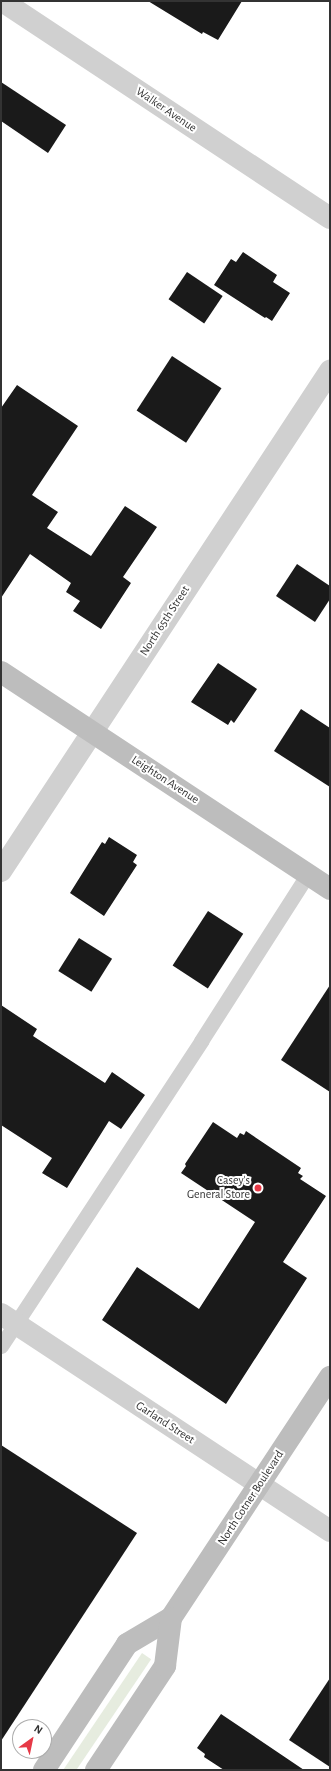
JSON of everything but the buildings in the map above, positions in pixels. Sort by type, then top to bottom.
[{"type":"main road","name":"Leighton Avenue","points":[[1,672],[330,889]]},
{"type":"main road","name":"North Cotner Boulevard","points":[[44,1770],[127,1644],[171,1618],[330,1377]]},
{"type":"main road","name":"North Cotner Boulevard","points":[[96,1770],[165,1666],[171,1618]]},
{"type":"street","name":"Walker Avenue","points":[[2,1],[330,218]]},
{"type":"street","name":"North 65th Street","points":[[1,871],[330,371]]},
{"type":"street","name":"Garland Street","points":[[8,1319],[330,1531]]},
{"type":"lane","points":[[1,1346],[8,1319],[197,1048],[308,874]]},
{"type":"shaded area","points":[[142,1653],[151,1659],[76,1770],[63,1770]]},
{"type":"place","name":"Casey's General Store","points":[[258,1188]]}]
